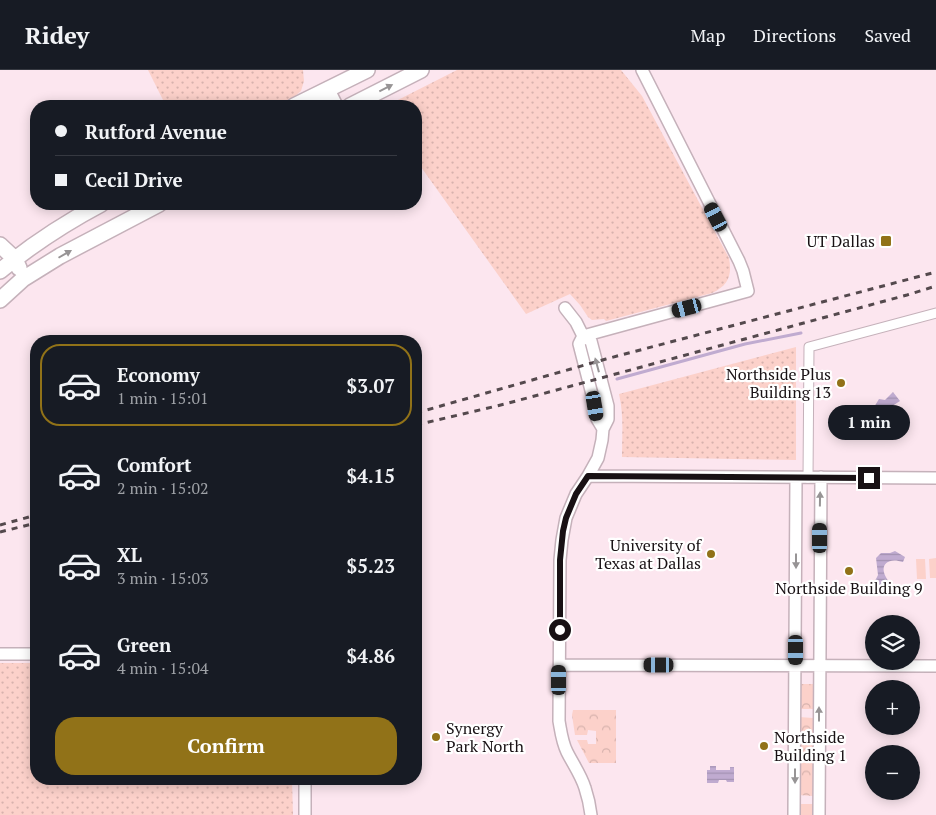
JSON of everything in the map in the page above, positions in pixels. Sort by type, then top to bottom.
[{"type":"main road","points":[[306,100],[367,70]]},
{"type":"main road","points":[[362,100],[421,70]]},
{"type":"main road","points":[[327,90],[332,100]]},
{"type":"main road","points":[[23,279],[1,270],[91,210]]},
{"type":"main road","points":[[0,300],[23,279],[60,256],[148,210]]},
{"type":"main road","points":[[0,244],[15,259],[23,279]]},
{"type":"street","points":[[634,70],[648,82]]},
{"type":"street","points":[[582,336],[748,291],[743,271],[735,254],[642,70]]},
{"type":"street","points":[[565,308],[576,322],[582,336],[579,344],[594,400],[597,419],[603,429],[598,458],[576,494],[566,518],[560,560],[559,721],[567,752],[585,787],[591,815]]},
{"type":"street","points":[[808,478],[809,347],[936,313]]},
{"type":"street","points":[[588,476],[936,478]]},
{"type":"street","points":[[819,815],[821,477]]},
{"type":"street","points":[[794,815],[796,478]]},
{"type":"street","points":[[0,654],[30,654]]},
{"type":"street","points":[[560,665],[936,666]]},
{"type":"street","points":[[305,785],[305,815]]},
{"type":"green space","points":[[148,70],[303,70],[304,81],[301,91],[287,100],[163,100]]},
{"type":"green space","points":[[457,70],[621,70],[642,96],[729,258],[730,270],[726,283],[712,293],[606,321],[604,319],[592,320],[588,317],[570,294],[526,314],[422,168],[422,100],[398,100]]},
{"type":"green space","points":[[796,347],[796,460],[622,457],[622,418],[619,394]]},
{"type":"green space","points":[[936,558],[936,578],[930,578],[929,559]]},
{"type":"green space","points":[[916,559],[925,559],[926,579],[917,579]]},
{"type":"green space","points":[[0,663],[30,663],[30,785],[292,785],[293,815],[0,815]]},
{"type":"green space","points":[[799,684],[814,684],[813,709],[799,709]]},
{"type":"green space","points":[[573,710],[616,710],[616,763],[589,763],[577,740],[587,740],[588,744],[596,744],[596,731],[588,730],[587,735],[575,735]]},
{"type":"green space","points":[[799,717],[813,718],[813,796],[798,795]]},
{"type":"green space","points":[[799,804],[813,804],[813,815],[799,815]]},
{"type":"shaded area","points":[[893,392],[900,401],[875,417],[871,412],[879,399],[885,400]]},
{"type":"shaded area","points":[[895,551],[905,557],[903,562],[892,561],[885,565],[884,573],[890,583],[880,594],[873,585],[878,575],[876,558],[881,553]]},
{"type":"shaded area","points":[[710,766],[716,766],[716,770],[730,770],[730,767],[734,767],[734,782],[719,780],[718,783],[707,783],[707,770],[710,770]]},
{"type":"waterway","points":[[617,379],[745,344],[801,333]]},
{"type":"railway","points":[[422,411],[606,359],[936,272]]},
{"type":"railway","points":[[422,424],[505,404],[936,286]]},
{"type":"railway","points":[[0,525],[30,517]]},
{"type":"railway","points":[[0,532],[30,524]]},
{"type":"place","name":"UT Dallas","points":[[886,241]]},
{"type":"place","name":"Northside Plus Building 13","points":[[841,383]]},
{"type":"place","name":"University of Texas at Dallas","points":[[711,554]]},
{"type":"place","name":"Northside Building 9","points":[[849,571]]},
{"type":"place","name":"Synergy Park North","points":[[436,737]]},
{"type":"place","name":"Northside Building 1","points":[[764,746]]},
{"type":"route","points":[[560,630],[560,560],[563,531],[576,494],[588,476],[869,478]]}]
